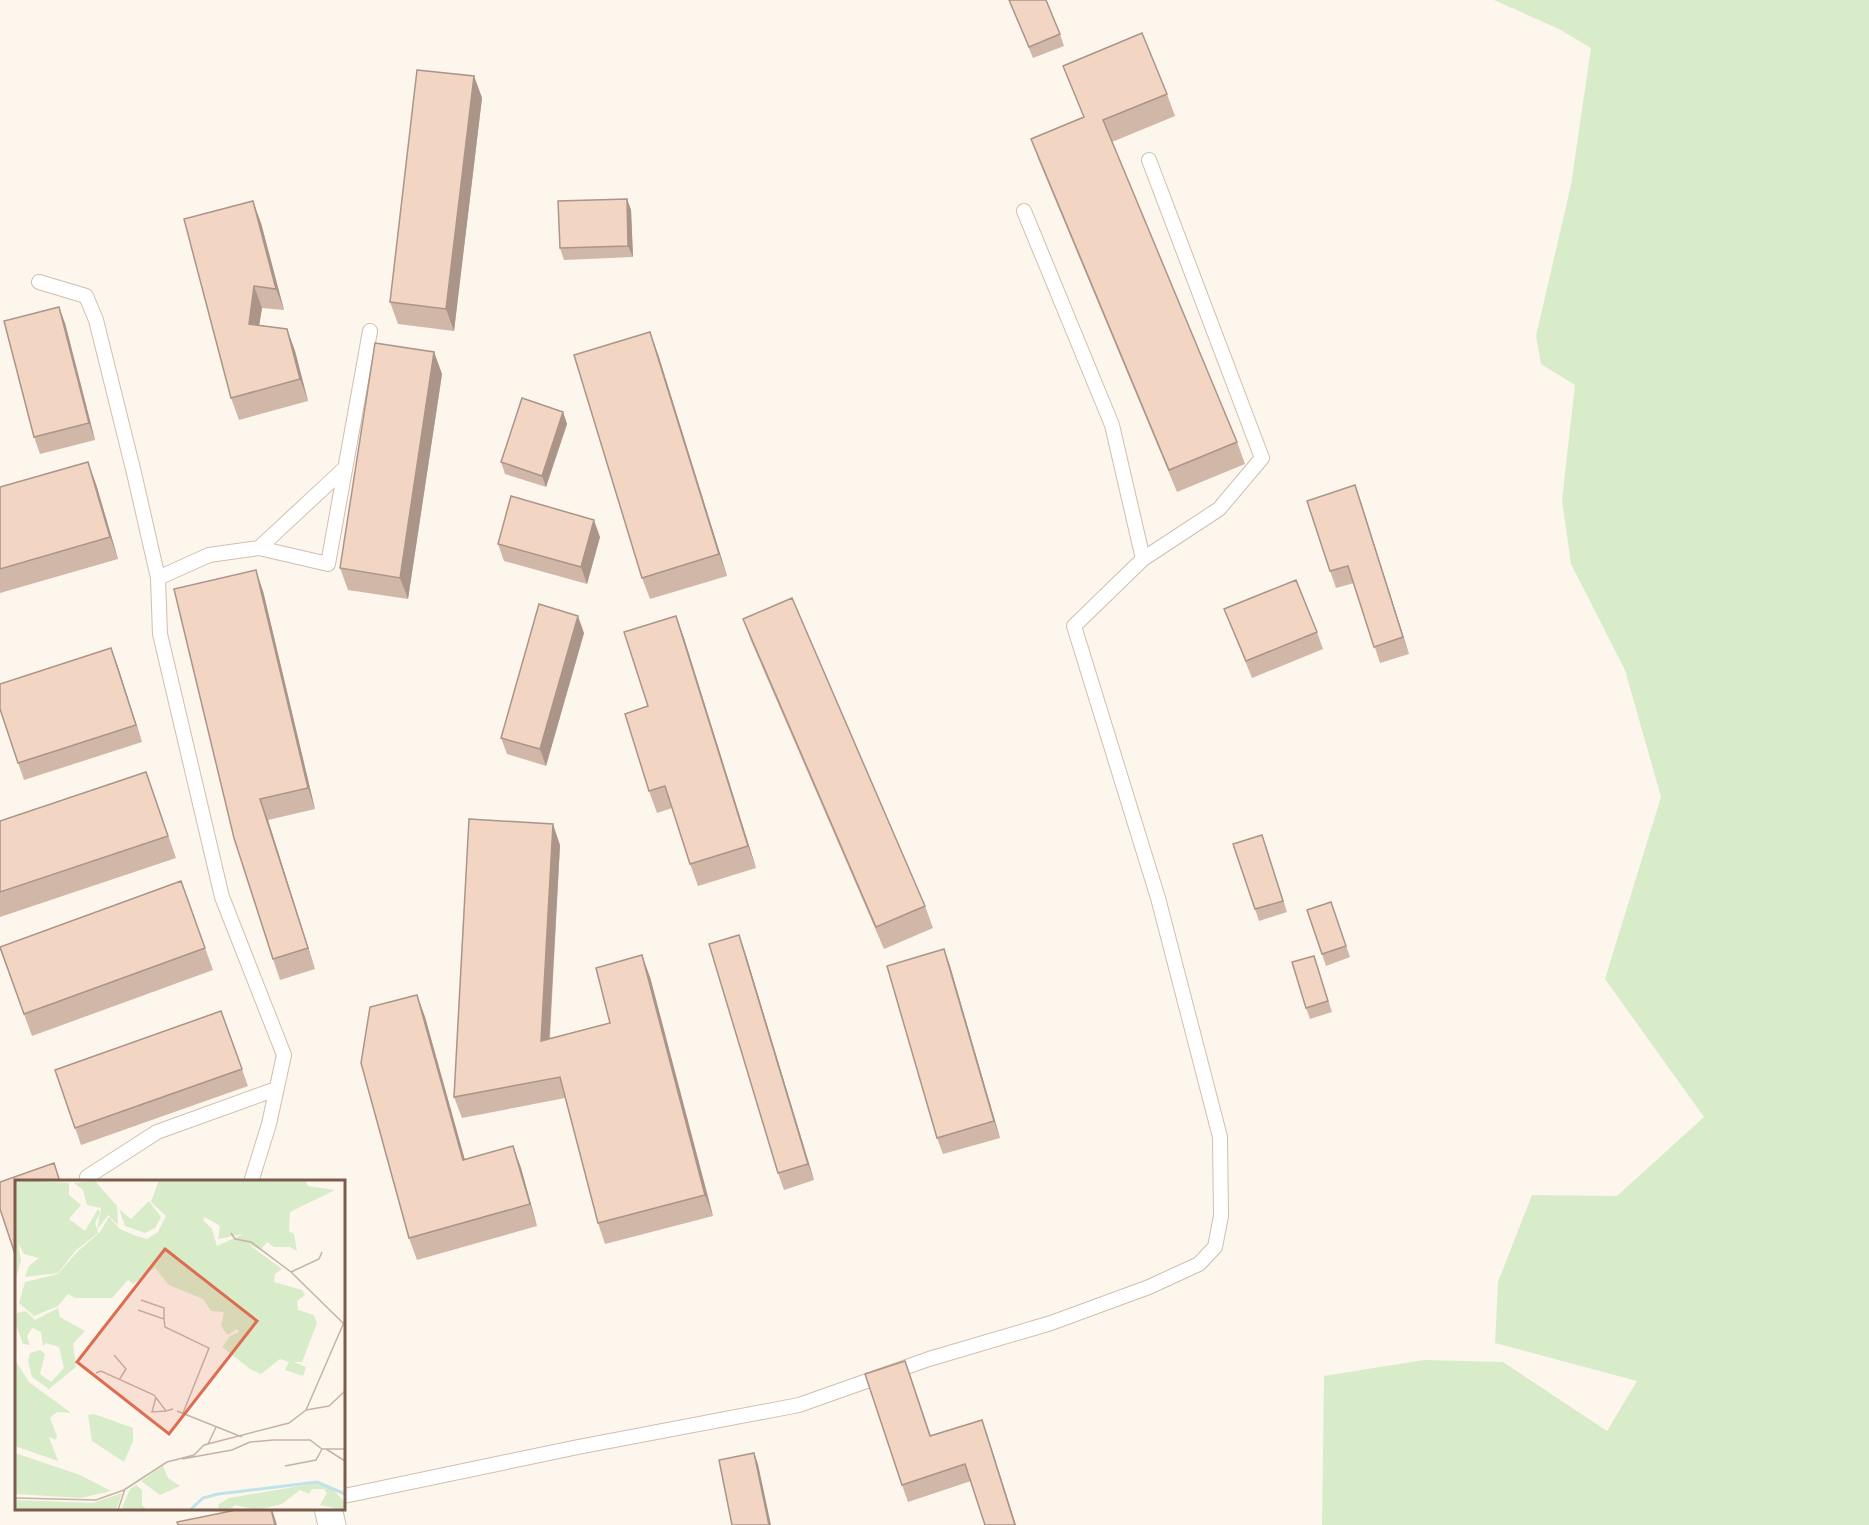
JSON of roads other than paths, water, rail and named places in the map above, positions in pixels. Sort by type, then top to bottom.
[{"type":"street","points":[[328,1510],[332,1525]]},
{"type":"lane","points":[[345,1496],[578,1447],[799,1405],[929,1359],[1051,1323],[1149,1287],[1199,1264],[1215,1246],[1221,1216],[1220,1137],[1158,898],[1074,626],[1143,560],[1219,509],[1262,458],[1149,160]]},
{"type":"lane","points":[[1024,211],[1112,424],[1143,560]]},
{"type":"lane","points":[[39,282],[86,296],[96,320],[158,578],[160,634],[222,897],[284,1055],[269,1124],[252,1180]]},
{"type":"lane","points":[[158,578],[209,555],[259,548],[328,564],[370,331]]},
{"type":"lane","points":[[259,548],[345,468]]},
{"type":"lane","points":[[89,1180],[87,1177],[157,1132],[276,1089]]}]
